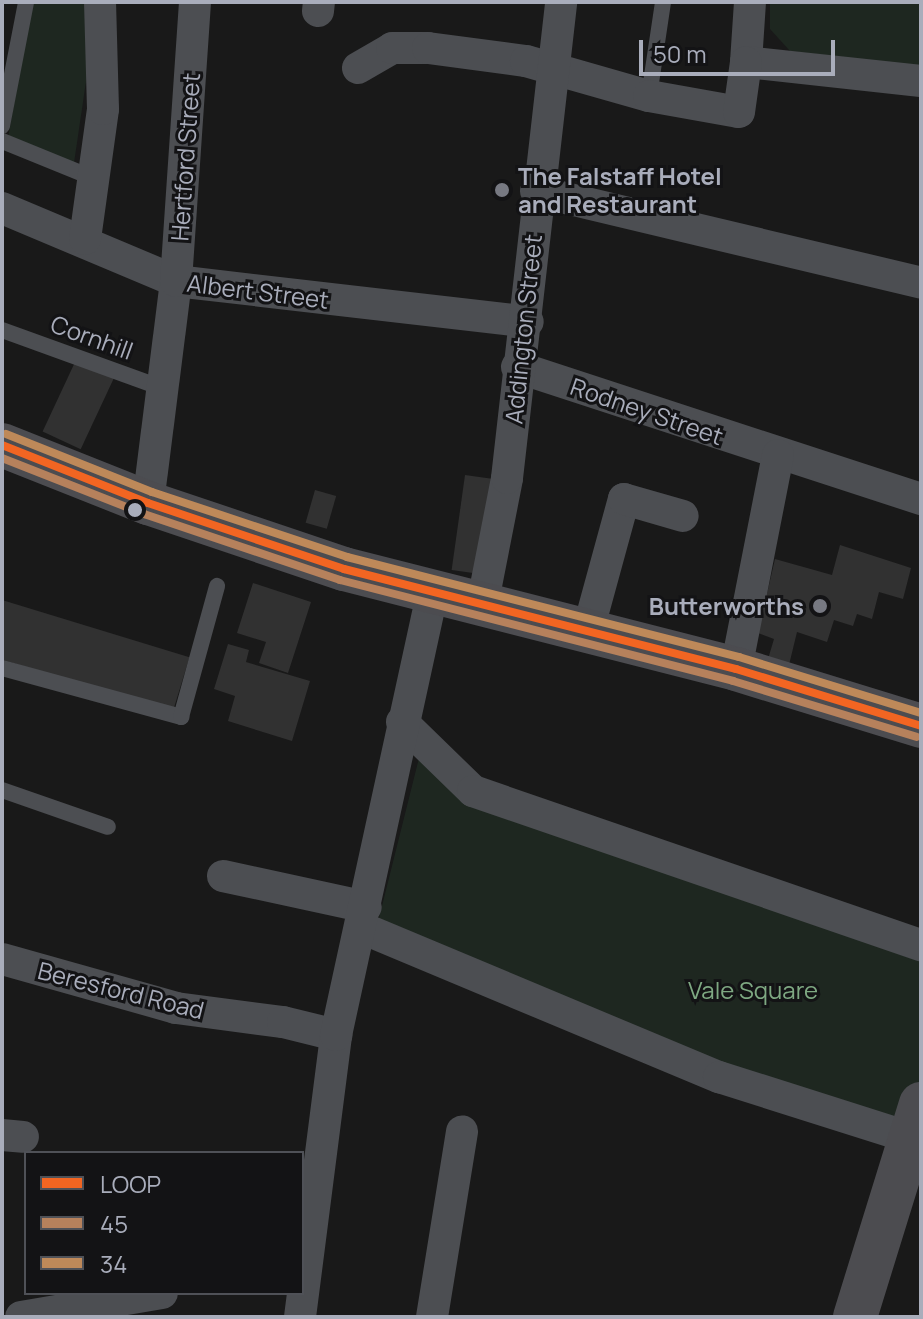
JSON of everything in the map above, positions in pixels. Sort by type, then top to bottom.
[{"type":"street","points":[[85,239],[103,109],[100,2]]},
{"type":"street","name":"Hertford Street","points":[[148,503],[165,389],[176,281],[195,2]]},
{"type":"street","name":"Addington Street","points":[[482,606],[507,478],[517,367],[528,322],[536,191],[561,2]]},
{"type":"street","points":[[358,68],[392,48],[410,47],[526,61],[649,96],[739,112],[750,2]]},
{"type":"street","points":[[746,62],[921,81]]},
{"type":"street","points":[[536,191],[921,283]]},
{"type":"street","name":"Albert Street","points":[[2,208],[85,239],[176,281],[528,322]]},
{"type":"street","name":"Rodney Street","points":[[517,367],[778,455],[921,499]]},
{"type":"street","points":[[2,445],[148,503],[432,594],[736,669],[921,726]]},
{"type":"street","points":[[736,669],[778,455]]},
{"type":"street","points":[[587,634],[624,499],[683,516]]},
{"type":"street","points":[[304,1269],[336,1035],[364,918],[402,722],[432,594]]},
{"type":"street","points":[[402,722],[473,791],[921,945]]},
{"type":"street","points":[[223,876],[364,918],[719,1077],[917,1127],[855,1317]]},
{"type":"street","name":"Beresford Road","points":[[2,959],[176,1008],[283,1022],[336,1035]]},
{"type":"street","points":[[432,1317],[462,1131]]},
{"type":"street","points":[[21,1317],[150,1295]]},
{"type":"street","points":[[300,1317],[302,1295]]},
{"type":"lane","points":[[2,126],[26,2]]},
{"type":"lane","points":[[649,96],[663,2]]},
{"type":"lane","points":[[2,141],[93,178]]},
{"type":"lane","name":"Cornhill","points":[[2,330],[165,389]]},
{"type":"lane","points":[[2,668],[181,717],[217,586]]},
{"type":"lane","points":[[2,790],[108,827]]},
{"type":"green space","points":[[32,2],[90,2],[93,34],[74,163],[8,138]]},
{"type":"green space","points":[[770,2],[921,2],[921,66],[790,51],[770,29]]},
{"type":"green space","name":"Vale Square","points":[[420,754],[491,807],[921,962],[921,1080],[909,1129],[724,1068],[378,922]]},
{"type":"building","points":[[76,360],[114,378],[81,449],[43,432]]},
{"type":"building","points":[[465,475],[492,479],[478,574],[452,570]]},
{"type":"building","points":[[315,490],[336,496],[327,529],[306,523]]},
{"type":"building","name":"Butterworths","points":[[840,545],[911,568],[903,599],[879,592],[872,619],[857,614],[853,626],[834,620],[827,642],[797,632],[789,665],[768,659],[774,639],[758,633],[775,559],[832,575]]},
{"type":"building","points":[[253,583],[311,602],[288,673],[259,663],[266,642],[237,633]]},
{"type":"building","points":[[2,600],[189,657],[173,712],[2,660]]},
{"type":"building","points":[[228,644],[249,650],[246,662],[310,681],[292,741],[228,721],[235,696],[214,689]]},
{"type":"transit line","name":"34","points":[[6,434],[152,492],[347,557],[739,657],[921,713]]},
{"type":"transit line","name":"LOOP","points":[[2,445],[148,503],[344,569],[736,669],[921,726]]},
{"type":"transit line","name":"45","points":[[2,458],[144,514],[340,580],[733,681],[917,737]]},
{"type":"place","name":"The Falstaff Hotel and Restaurant","points":[[502,190]]},
{"type":"place","name":"Butterworths","points":[[820,606]]}]
